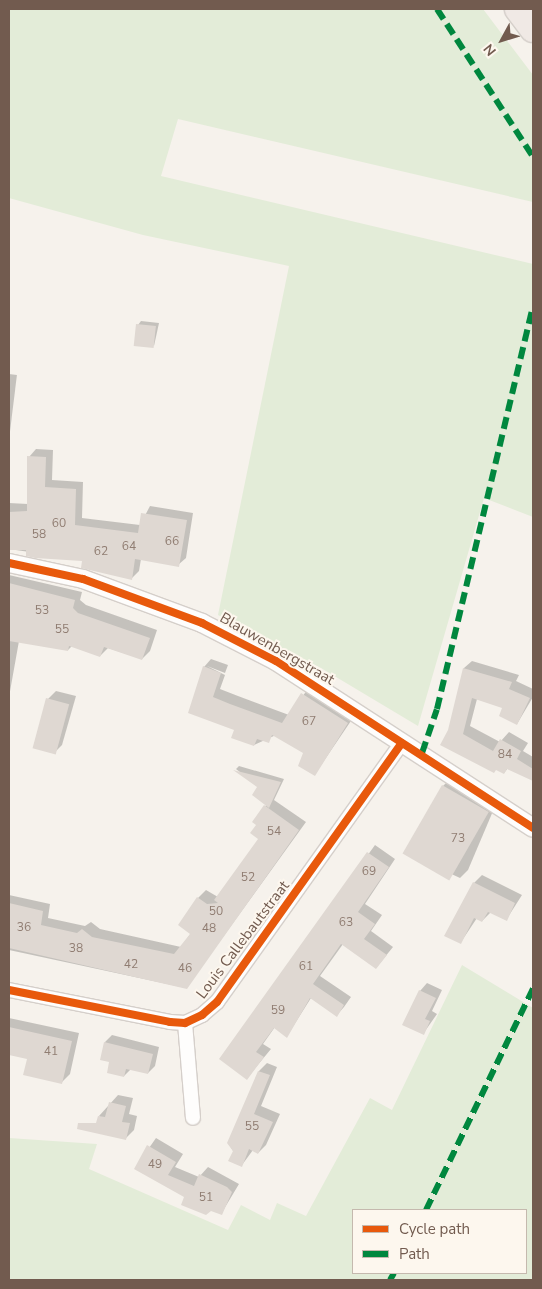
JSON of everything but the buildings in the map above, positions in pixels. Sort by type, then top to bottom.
[{"type":"highway","points":[[518,9],[533,29]]},
{"type":"street","name":"Blauwenbergstraat","points":[[9,563],[83,580],[182,614],[276,661],[533,828]]},
{"type":"street","name":"Louis Callebautstraat","points":[[185,1024],[217,1002],[402,743]]},
{"type":"street","points":[[9,990],[185,1024],[192,1118]]},
{"type":"green space","points":[[9,9],[483,9],[533,75],[533,202],[178,119],[161,176],[533,264],[533,517],[484,498],[418,726],[321,668],[218,615],[289,266],[143,235],[9,198]]},
{"type":"green space","points":[[462,965],[533,1008],[533,1280],[9,1280],[9,1138],[97,1144],[89,1169],[228,1230],[241,1205],[270,1220],[277,1203],[306,1216],[370,1098],[392,1110]]},
{"type":"marked path","points":[[437,9],[533,157]]},
{"type":"marked path","points":[[422,753],[437,709],[533,306]]},
{"type":"marked path","points":[[426,1209],[533,989]]},
{"type":"marked path","points":[[390,1280],[393,1274]]},
{"type":"cycle path","points":[[9,563],[83,579],[202,623],[276,661],[533,828]]},
{"type":"cycle path","points":[[9,990],[170,1022],[185,1023],[202,1015],[217,1002],[402,743]]}]
